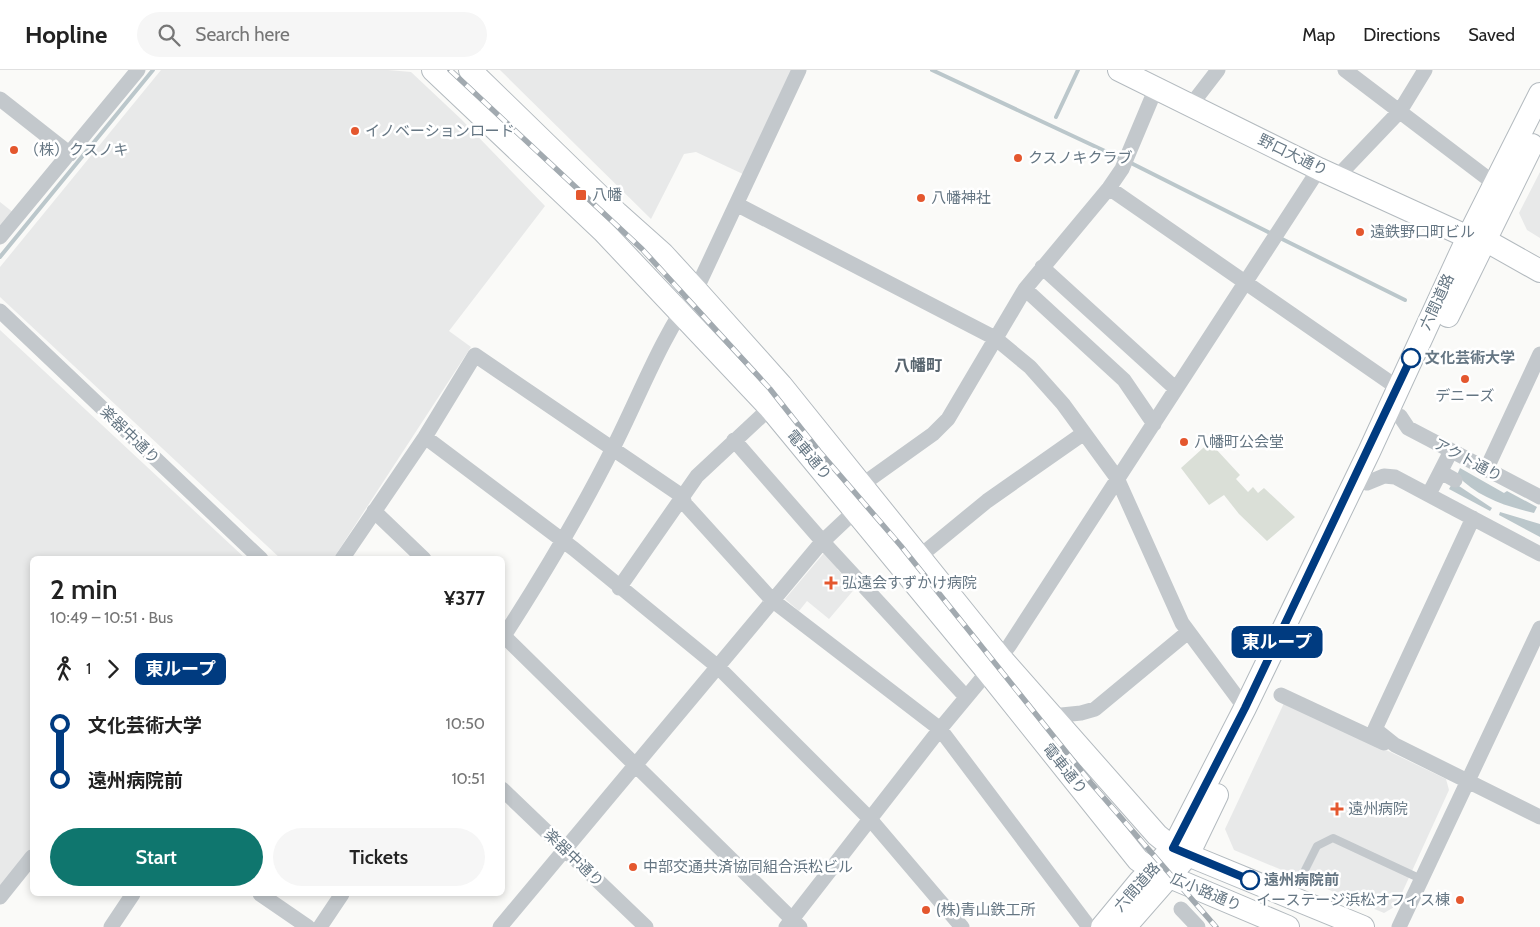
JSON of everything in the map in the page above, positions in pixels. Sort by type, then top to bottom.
[{"type":"street","points":[[0,237],[138,70]]},
{"type":"street","name":"電車通り","points":[[470,70],[616,213],[663,254],[781,384],[920,556],[994,664],[1138,860],[1161,873]]},
{"type":"street","points":[[505,633],[563,542],[681,311],[696,290],[738,205],[799,70]]},
{"type":"street","name":"野口大通り","points":[[1119,70],[1328,172],[1476,239],[1540,271]]},
{"type":"street","points":[[1192,105],[1218,70]]},
{"type":"street","points":[[1345,70],[1495,184]]},
{"type":"street","points":[[505,638],[635,764],[793,924],[870,819],[940,729],[994,664],[1154,424],[1281,228],[1328,172],[1400,111],[1425,70]]},
{"type":"street","name":"電車通り","points":[[445,74],[681,311],[770,408],[856,510],[994,664],[1052,716],[1157,835],[1181,851]]},
{"type":"street","points":[[863,484],[933,434],[948,419],[1025,289],[1109,188],[1122,168],[1156,88]]},
{"type":"street","name":"六間道路","points":[[1102,927],[1161,873],[1181,851],[1400,416],[1476,239],[1495,184],[1540,94]]},
{"type":"street","points":[[0,99],[70,154]]},
{"type":"street","name":"六間道路","points":[[1181,851],[1245,708],[1398,388],[1476,239],[1540,128]]},
{"type":"street","points":[[1109,188],[1398,388]]},
{"type":"street","points":[[738,205],[996,338],[1030,368],[1063,404],[1117,478],[1182,623],[1245,708]]},
{"type":"street","points":[[1042,267],[1176,389]]},
{"type":"street","points":[[1025,289],[1124,380],[1154,424]]},
{"type":"street","name":"楽器中通り","points":[[0,311],[258,556]]},
{"type":"street","points":[[1486,470],[1540,354]]},
{"type":"street","points":[[344,556],[425,436],[475,355],[682,496],[685,504],[772,600],[940,729],[1089,927]]},
{"type":"street","points":[[619,588],[696,476],[770,408]]},
{"type":"street","name":"アクト通り","points":[[1400,416],[1408,428],[1540,497]]},
{"type":"street","points":[[920,556],[987,501],[1084,433]]},
{"type":"street","points":[[425,436],[563,542],[718,666],[870,819],[962,927]]},
{"type":"street","points":[[734,440],[823,542],[966,697]]},
{"type":"street","points":[[1429,494],[1451,451]]},
{"type":"street","points":[[1367,483],[1376,478],[1389,476],[1429,494],[1540,554]]},
{"type":"street","points":[[500,927],[772,600],[823,542],[856,510]]},
{"type":"street","points":[[374,512],[421,556]]},
{"type":"street","points":[[1473,518],[1375,729],[1395,745],[1540,817]]},
{"type":"street","points":[[1399,927],[1540,628]]},
{"type":"street","points":[[1052,716],[1081,714],[1095,709],[1188,632]]},
{"type":"street","points":[[1281,695],[1385,744],[1395,745]]},
{"type":"street","name":"楽器中通り","points":[[505,792],[646,927]]},
{"type":"street","name":"広小路通り","points":[[1181,851],[1363,927]]},
{"type":"street","points":[[0,897],[30,860]]},
{"type":"street","name":"六間道路","points":[[1125,927],[1161,873]]},
{"type":"street","name":"広小路通り","points":[[1161,873],[1288,927]]},
{"type":"street","points":[[111,927],[132,896]]},
{"type":"street","points":[[263,896],[308,927]]},
{"type":"street","points":[[320,927],[341,896]]},
{"type":"street","points":[[1182,909],[1198,927]]},
{"type":"lane","points":[[1292,897],[1317,846],[1333,838],[1421,880]]},
{"type":"shaded area","points":[[161,70],[388,70],[411,72],[461,119],[545,206],[449,331],[471,347],[335,556],[278,556],[0,297],[0,267]]},
{"type":"shaded area","points":[[500,70],[794,70],[745,175],[696,152],[684,154],[651,219]]},
{"type":"shaded area","points":[[1540,172],[1540,238],[1527,230],[1519,213]]},
{"type":"shaded area","points":[[0,202],[14,213],[0,229]]},
{"type":"shaded area","points":[[0,330],[243,556],[30,556],[30,852],[0,889]]},
{"type":"shaded area","points":[[1213,439],[1219,444],[1215,448],[1240,475],[1236,479],[1248,492],[1253,487],[1258,493],[1264,488],[1295,517],[1267,541],[1239,514],[1224,495],[1209,505],[1181,468]]},
{"type":"shaded area","points":[[1460,468],[1504,493],[1507,491],[1537,507],[1534,513],[1502,504],[1473,489],[1457,475]]},
{"type":"shaded area","points":[[1453,482],[1492,508],[1490,511],[1449,489]]},
{"type":"shaded area","points":[[1500,512],[1540,524],[1540,537],[1499,515]]},
{"type":"shaded area","points":[[824,553],[840,566],[837,569],[857,586],[829,619],[807,601],[799,611],[785,599]]},
{"type":"shaded area","name":"遠州病院","points":[[1285,701],[1446,779],[1449,790],[1396,906],[1384,913],[1234,850],[1225,829]]},
{"type":"waterway","points":[[0,257],[153,70]]},
{"type":"waterway","points":[[932,70],[1122,159]]},
{"type":"waterway","points":[[1056,117],[1078,70]]},
{"type":"waterway","points":[[1129,162],[1272,234]]},
{"type":"waterway","points":[[1278,237],[1405,300]]},
{"type":"railway","points":[[450,70],[642,249],[770,389],[819,451],[901,546],[1091,783],[1216,927]]},
{"type":"bus line","name":"東ループ","points":[[1250,880],[1173,848],[1245,708],[1411,358]]},
{"type":"place","name":"イノベーションロード","points":[[355,131]]},
{"type":"place","name":"（株）クスノキ","points":[[14,150]]},
{"type":"place","name":"クスノキクラブ","points":[[1018,158]]},
{"type":"place","name":"八幡","points":[[581,195]]},
{"type":"place","name":"八幡神社","points":[[921,198]]},
{"type":"place","name":"遠鉄野口町ビル","points":[[1360,232]]},
{"type":"place","name":"文化芸術大学","points":[[1411,358]]},
{"type":"place","name":"デニーズ","points":[[1465,379]]},
{"type":"place","name":"八幡町公会堂","points":[[1184,442]]},
{"type":"place","name":"弘遠会すずかけ病院","points":[[831,583]]},
{"type":"place","name":"遠州病院","points":[[1337,809]]},
{"type":"place","name":"中部交通共済協同組合浜松ビル","points":[[633,867]]},
{"type":"place","name":"遠州病院前","points":[[1250,880]]},
{"type":"place","name":"イーステージ浜松オフィス棟","points":[[1460,900]]},
{"type":"place","name":"(株)青山鉄工所","points":[[926,910]]},
{"type":"district","name":"八幡町","points":[[918,365]]}]
